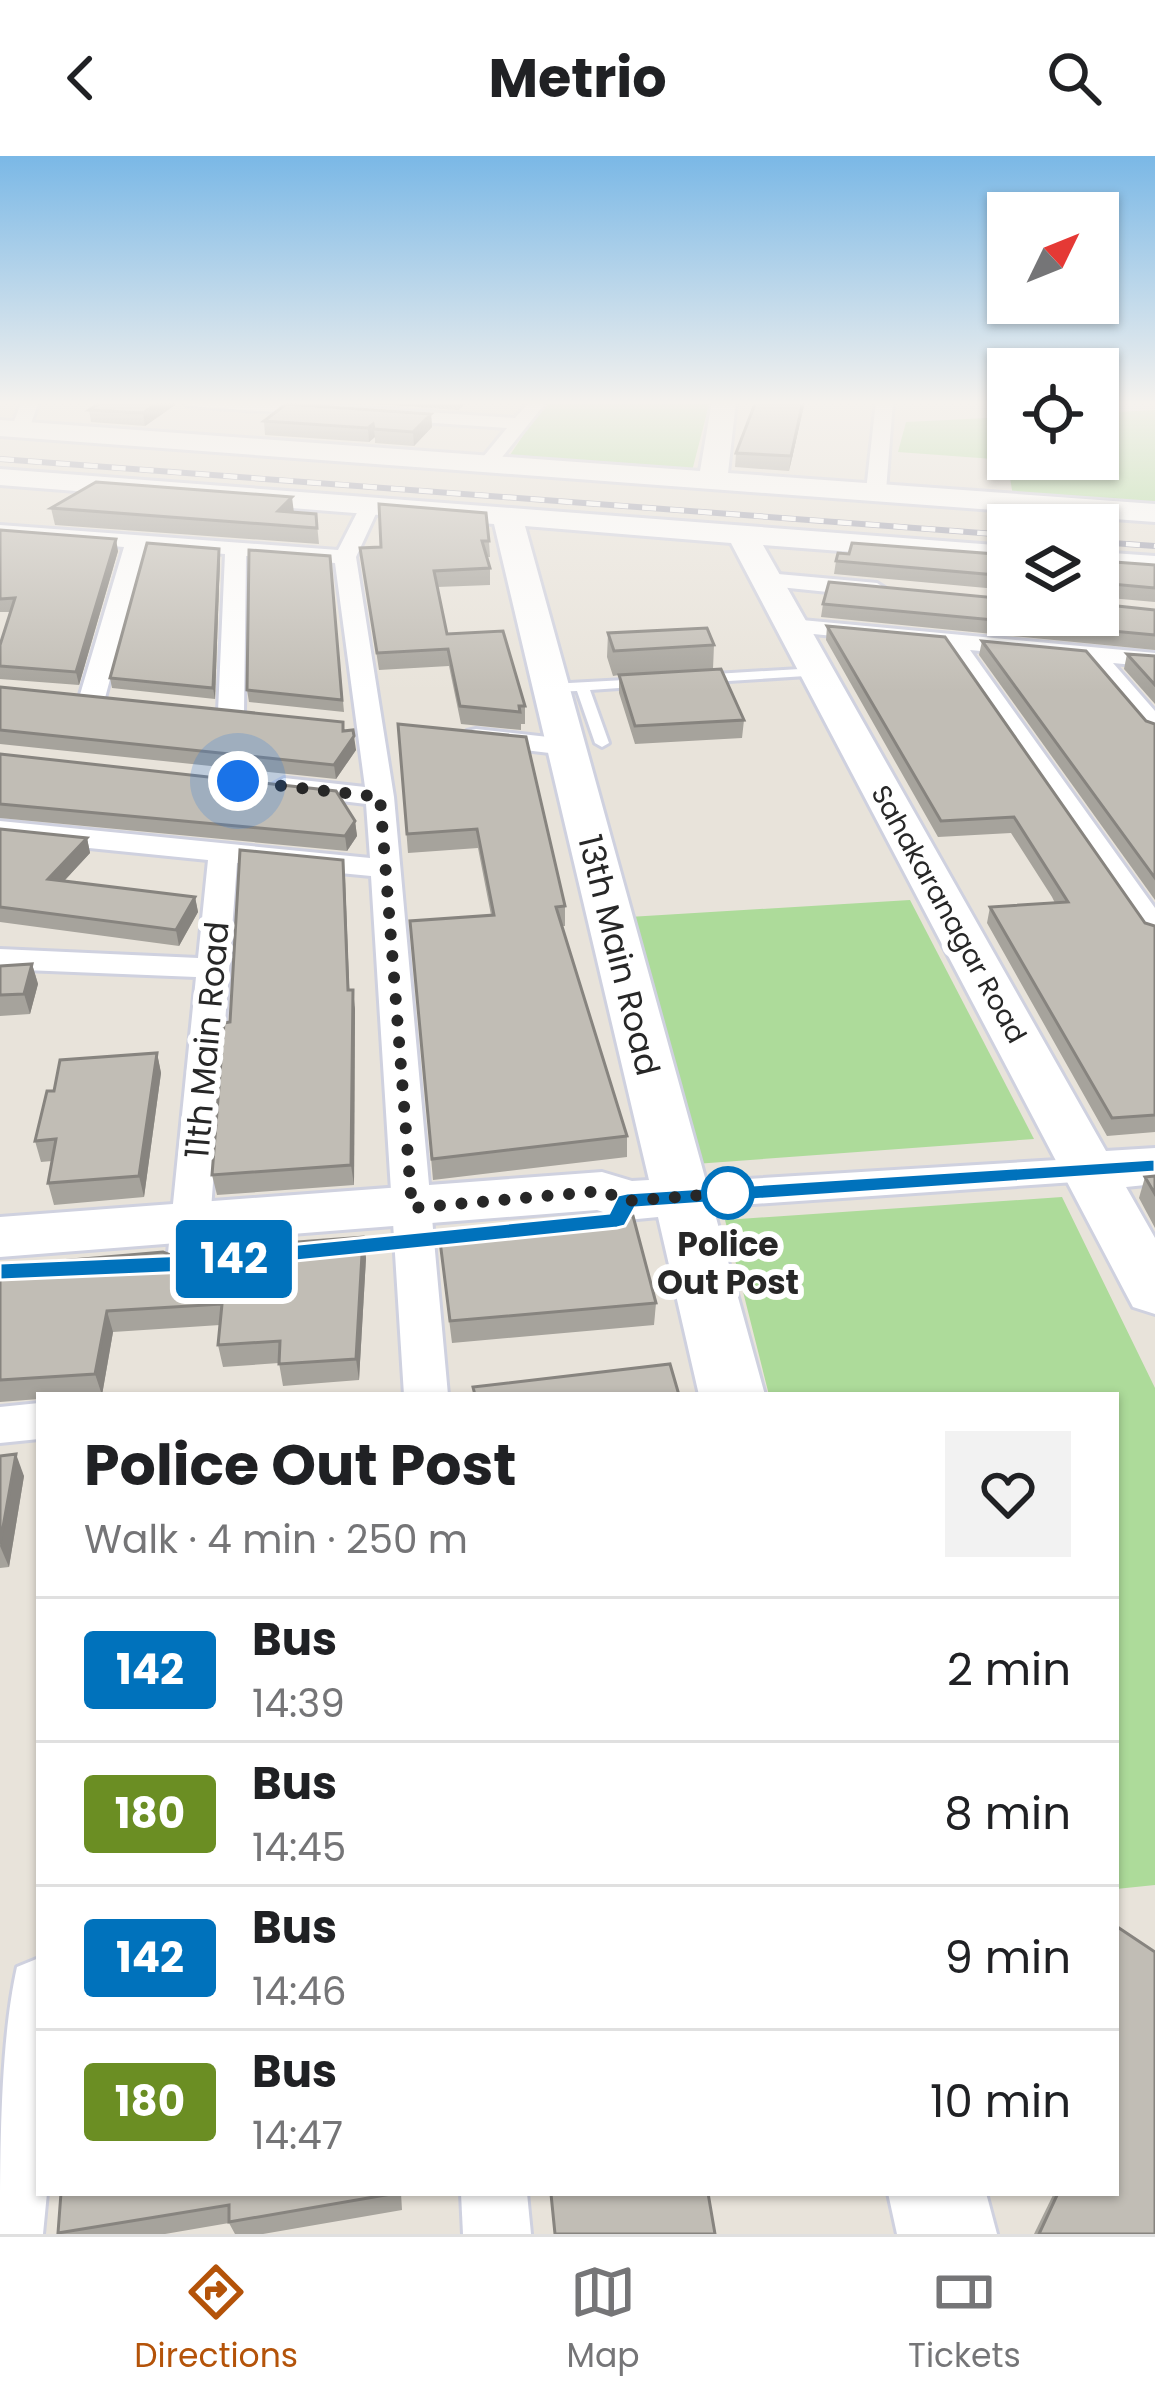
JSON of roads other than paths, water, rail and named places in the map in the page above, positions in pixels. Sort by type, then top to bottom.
[{"type":"street","points":[[277,498],[987,554]]},
{"type":"street","points":[[973,498],[1155,513]]},
{"type":"street","points":[[370,505],[345,557],[380,797],[426,1392]]},
{"type":"street","name":"13th Main Road","points":[[508,515],[584,745],[654,1199],[731,1392]]},
{"type":"street","points":[[0,531],[345,557]]},
{"type":"street","name":"Sahakaranagar Road","points":[[742,536],[1155,1292]]},
{"type":"street","points":[[92,698],[136,542]]},
{"type":"street","points":[[231,712],[236,549]]},
{"type":"street","points":[[1119,562],[1155,565]]},
{"type":"street","points":[[767,580],[898,591]]},
{"type":"street","points":[[791,626],[1155,660]]},
{"type":"street","points":[[952,640],[1155,930]]},
{"type":"street","points":[[1092,654],[1155,728]]},
{"type":"street","points":[[457,736],[584,745]]},
{"type":"street","points":[[261,784],[380,797]]},
{"type":"street","points":[[0,830],[386,869]]},
{"type":"street","name":"11th Main Road","points":[[190,1243],[223,856]]},
{"type":"street","points":[[0,959],[210,968]]},
{"type":"street","points":[[0,1272],[190,1243],[414,1225],[617,1220],[654,1199],[1155,1166]]},
{"type":"street","points":[[0,1237],[190,1243]]},
{"type":"street","points":[[0,1425],[36,1421]]},
{"type":"street","points":[[9,2234],[36,2014]]},
{"type":"street","points":[[494,2196],[497,2234]]},
{"type":"street","points":[[938,2196],[947,2234]]},
{"type":"lane","points":[[676,681],[817,672]]},
{"type":"lane","points":[[567,687],[653,682]]},
{"type":"railway","points":[[517,498],[987,533]]},
{"type":"railway","points":[[1119,543],[1155,546]]},
{"type":"place","name":"Police Out Post","points":[[728,1193]]}]
